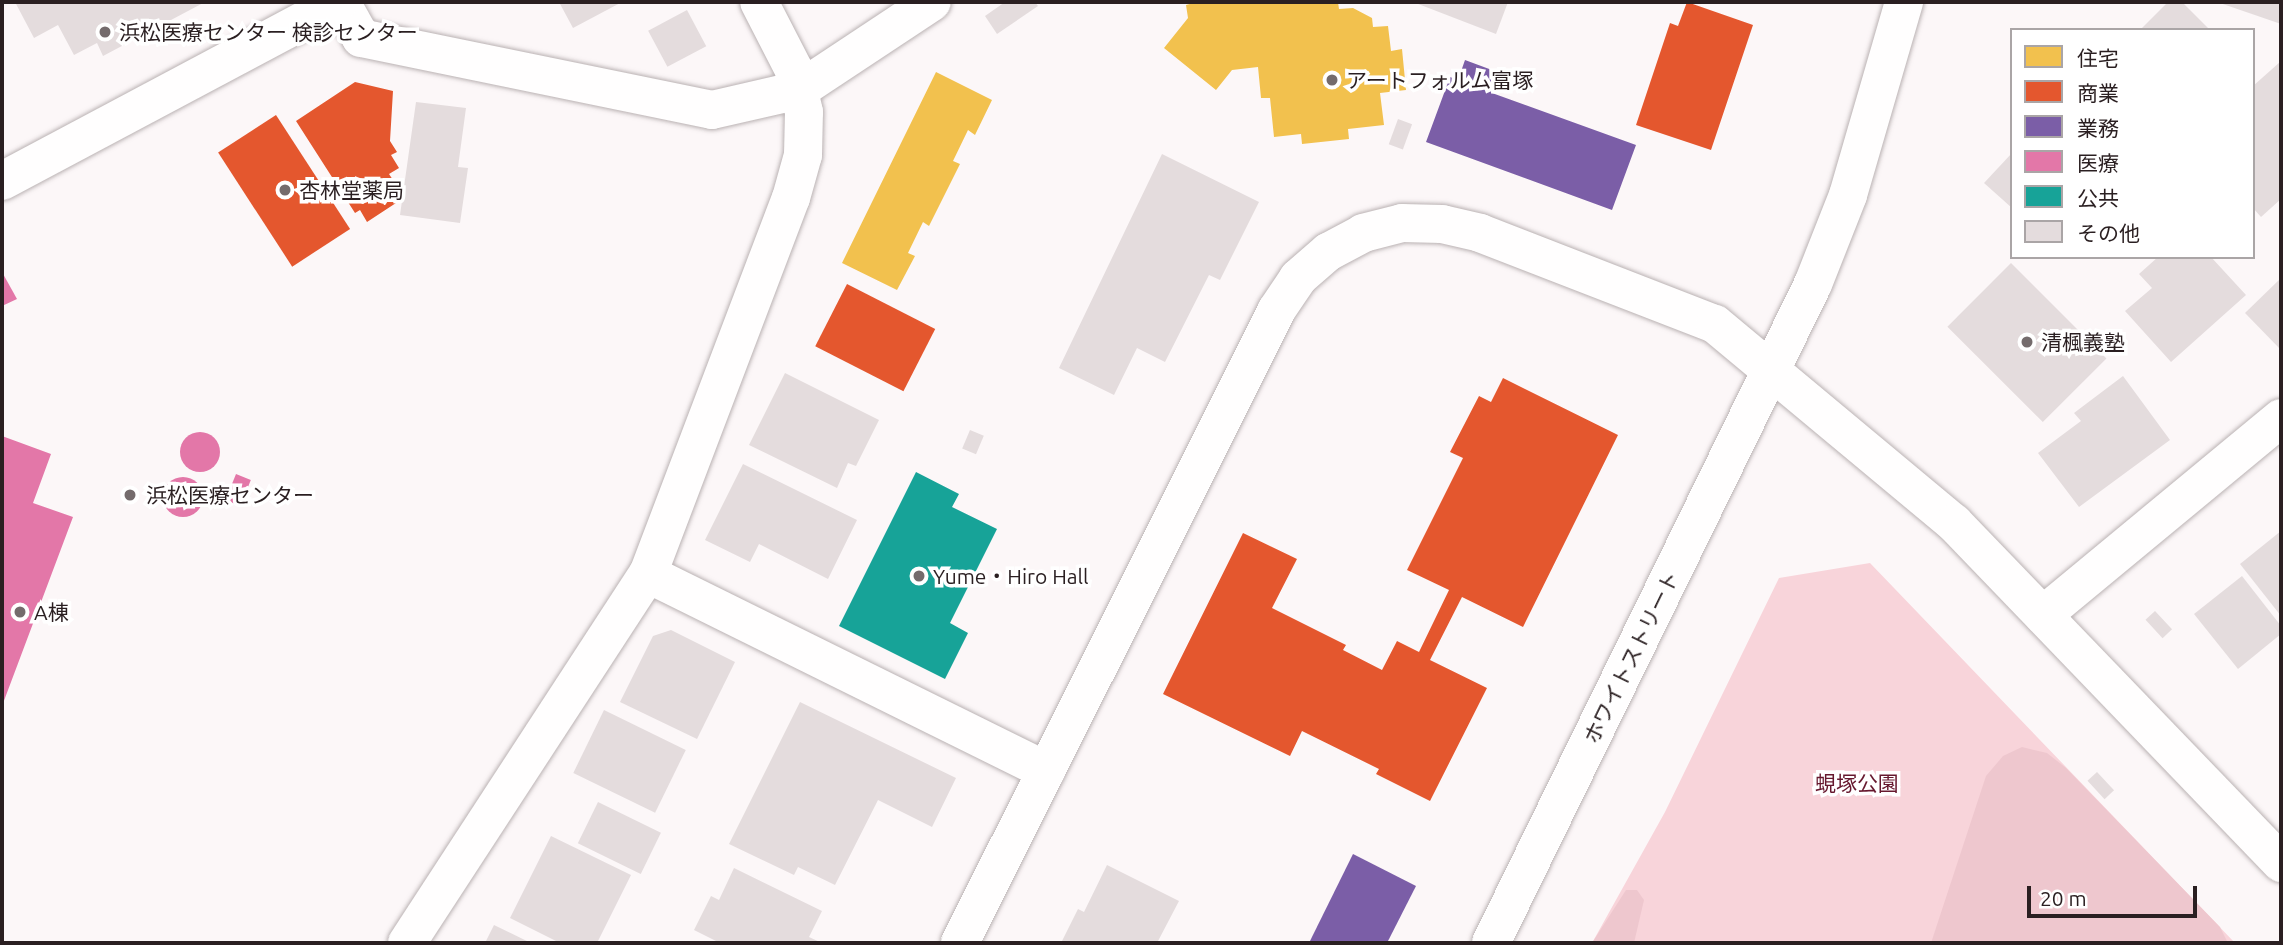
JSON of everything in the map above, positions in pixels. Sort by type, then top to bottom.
[{"type":"street","points":[[2,181],[340,2],[361,38],[712,110],[799,90],[932,2]]},
{"type":"street","points":[[407,943],[648,574],[791,198],[803,155],[804,112],[794,70],[759,2]]},
{"type":"street","name":"ホワイトストリート","points":[[1491,943],[1772,371],[1848,195],[1904,2]]},
{"type":"street","points":[[960,943],[1276,311],[1298,278],[1328,252],[1363,233],[1402,223],[1441,224],[1480,233],[1715,324],[1954,523],[2281,863]]},
{"type":"street","points":[[2043,615],[2281,418]]},
{"type":"street","points":[[648,574],[1046,771]]},
{"type":"green space","name":"蜆塚公園","points":[[1870,563],[2235,943],[1592,943],[1665,812],[1779,578]]},
{"type":"shaded area","points":[[2022,747],[2047,753],[2066,768],[2220,927],[2228,943],[1931,943],[1986,776],[2003,756]]},
{"type":"shaded area","points":[[1626,890],[1637,890],[1644,900],[1634,943],[1592,943]]},
{"type":"building: 住宅","name":"アートフォルム富塚","points":[[1197,2],[1338,2],[1339,9],[1353,8],[1372,18],[1373,27],[1388,26],[1391,51],[1402,49],[1406,90],[1380,93],[1384,125],[1348,129],[1349,139],[1302,144],[1301,134],[1274,137],[1270,98],[1261,98],[1258,67],[1232,70],[1216,90],[1164,48],[1188,18],[1186,5]]},
{"type":"building: 住宅","points":[[936,72],[992,100],[975,135],[968,130],[953,161],[960,164],[929,226],[923,222],[908,253],[915,256],[897,290],[842,263]]},
{"type":"building: 商業","points":[[1687,2],[1753,25],[1711,150],[1636,125],[1670,23],[1678,26]]},
{"type":"building: 商業","points":[[355,82],[393,91],[390,141],[397,152],[391,155],[399,168],[389,174],[397,186],[389,192],[396,203],[367,222],[360,210],[355,213],[296,121]]},
{"type":"building: 商業","name":"杏林堂薬局","points":[[276,115],[350,229],[292,267],[218,153]]},
{"type":"building: 商業","points":[[847,284],[935,329],[903,391],[815,346]]},
{"type":"building: 商業","points":[[1503,378],[1618,435],[1523,627],[1462,597],[1430,660],[1487,688],[1430,801],[1376,774],[1379,769],[1302,731],[1290,756],[1163,694],[1243,533],[1297,559],[1272,608],[1346,645],[1343,650],[1382,670],[1397,641],[1419,652],[1449,590],[1407,570],[1463,458],[1450,452],[1479,396],[1491,402]]},
{"type":"building: 業務","points":[[1465,60],[1500,73],[1492,93],[1636,145],[1612,210],[1426,142],[1450,77],[1458,80]]},
{"type":"building: 業務","points":[[1353,854],[1416,886],[1387,943],[1309,943]]},
{"type":"building: 医療","points":[[2,272],[17,299],[2,306]]},
{"type":"building: 医療","points":[[200,432],[214,438],[220,452],[214,466],[200,472],[186,466],[180,452],[186,438]]},
{"type":"building: 医療","name":"A棟","points":[[2,436],[51,454],[33,503],[73,517],[2,706]]},
{"type":"building: 医療","points":[[236,474],[251,480],[240,506],[226,500]]},
{"type":"building: 医療","points":[[183,477],[197,483],[203,497],[197,511],[183,517],[169,511],[163,497],[169,483]]},
{"type":"building: 公共","name":"Yume・Hiro Hall","points":[[916,472],[959,494],[952,507],[997,529],[950,623],[968,633],[945,679],[839,626]]},
{"type":"building: その他","name":"浜松医療センター 検診センター","points":[[15,2],[205,2],[103,56],[97,43],[74,55],[58,25],[34,38]]},
{"type":"building: その他","points":[[559,2],[622,2],[573,28]]},
{"type":"building: その他","points":[[1005,2],[1035,2],[1038,6],[997,34],[985,16]]},
{"type":"building: その他","points":[[1413,2],[1508,2],[1496,34]]},
{"type":"building: その他","points":[[2168,2],[2182,2],[2208,28],[2142,28]]},
{"type":"building: その他","points":[[2217,2],[2281,2],[2281,24]]},
{"type":"building: その他","points":[[687,10],[706,46],[667,67],[648,31]]},
{"type":"building: その他","points":[[2280,62],[2281,199],[2261,217],[2255,210],[2255,84]]},
{"type":"building: その他","points":[[416,102],[466,108],[458,167],[468,168],[460,223],[400,215]]},
{"type":"building: その他","points":[[1398,119],[1412,124],[1403,150],[1389,144]]},
{"type":"building: その他","points":[[1162,154],[1259,202],[1220,280],[1209,275],[1165,362],[1137,348],[1114,395],[1059,368]]},
{"type":"building: その他","points":[[2010,155],[2010,206],[1984,183]]},
{"type":"building: その他","points":[[2156,259],[2213,259],[2246,295],[2171,362],[2125,311],[2152,288],[2139,274]]},
{"type":"building: その他","name":"清楓義塾","points":[[2011,263],[2106,358],[2043,422],[1947,327]]},
{"type":"building: その他","points":[[2281,278],[2281,350],[2245,313]]},
{"type":"building: その他","points":[[785,373],[879,420],[856,466],[848,463],[837,488],[749,445]]},
{"type":"building: その他","points":[[2123,376],[2170,440],[2079,507],[2038,453],[2081,421],[2074,413]]},
{"type":"building: その他","points":[[970,430],[984,436],[976,454],[962,448]]},
{"type":"building: その他","points":[[743,464],[857,520],[828,579],[759,544],[750,562],[705,540]]},
{"type":"building: その他","points":[[2281,531],[2281,616],[2240,564]]},
{"type":"building: その他","points":[[2242,576],[2281,626],[2281,634],[2238,669],[2194,614]]},
{"type":"building: その他","points":[[2155,611],[2172,629],[2163,638],[2145,620]]},
{"type":"building: その他","points":[[671,630],[735,662],[697,739],[620,702],[653,636]]},
{"type":"building: その他","points":[[800,702],[956,778],[932,827],[878,800],[835,885],[798,867],[794,875],[729,844]]},
{"type":"building: その他","points":[[604,710],[686,750],[655,813],[573,773]]},
{"type":"building: その他","points":[[2097,772],[2114,790],[2105,799],[2087,781]]},
{"type":"building: その他","points":[[598,802],[661,833],[641,874],[578,843]]},
{"type":"building: その他","points":[[551,836],[631,875],[597,943],[560,943],[510,918]]},
{"type":"building: その他","points":[[1107,865],[1179,901],[1157,943],[1061,943],[1078,909],[1084,912]]},
{"type":"building: その他","points":[[734,868],[822,911],[809,937],[822,943],[720,943],[694,930],[711,896],[719,900]]},
{"type":"building: その他","points":[[494,925],[531,943],[485,943]]},
{"type":"place","name":"浜松医療センター 検診センター","points":[[105,32]]},
{"type":"place","name":"アートフォルム富塚","points":[[1332,80]]},
{"type":"place","name":"杏林堂薬局","points":[[285,190]]},
{"type":"place","name":"清楓義塾","points":[[2027,342]]},
{"type":"place","name":"浜松医療センター","points":[[130,495]]},
{"type":"place","name":"Yume・Hiro Hall","points":[[919,576]]},
{"type":"place","name":"A棟","points":[[20,612]]}]
